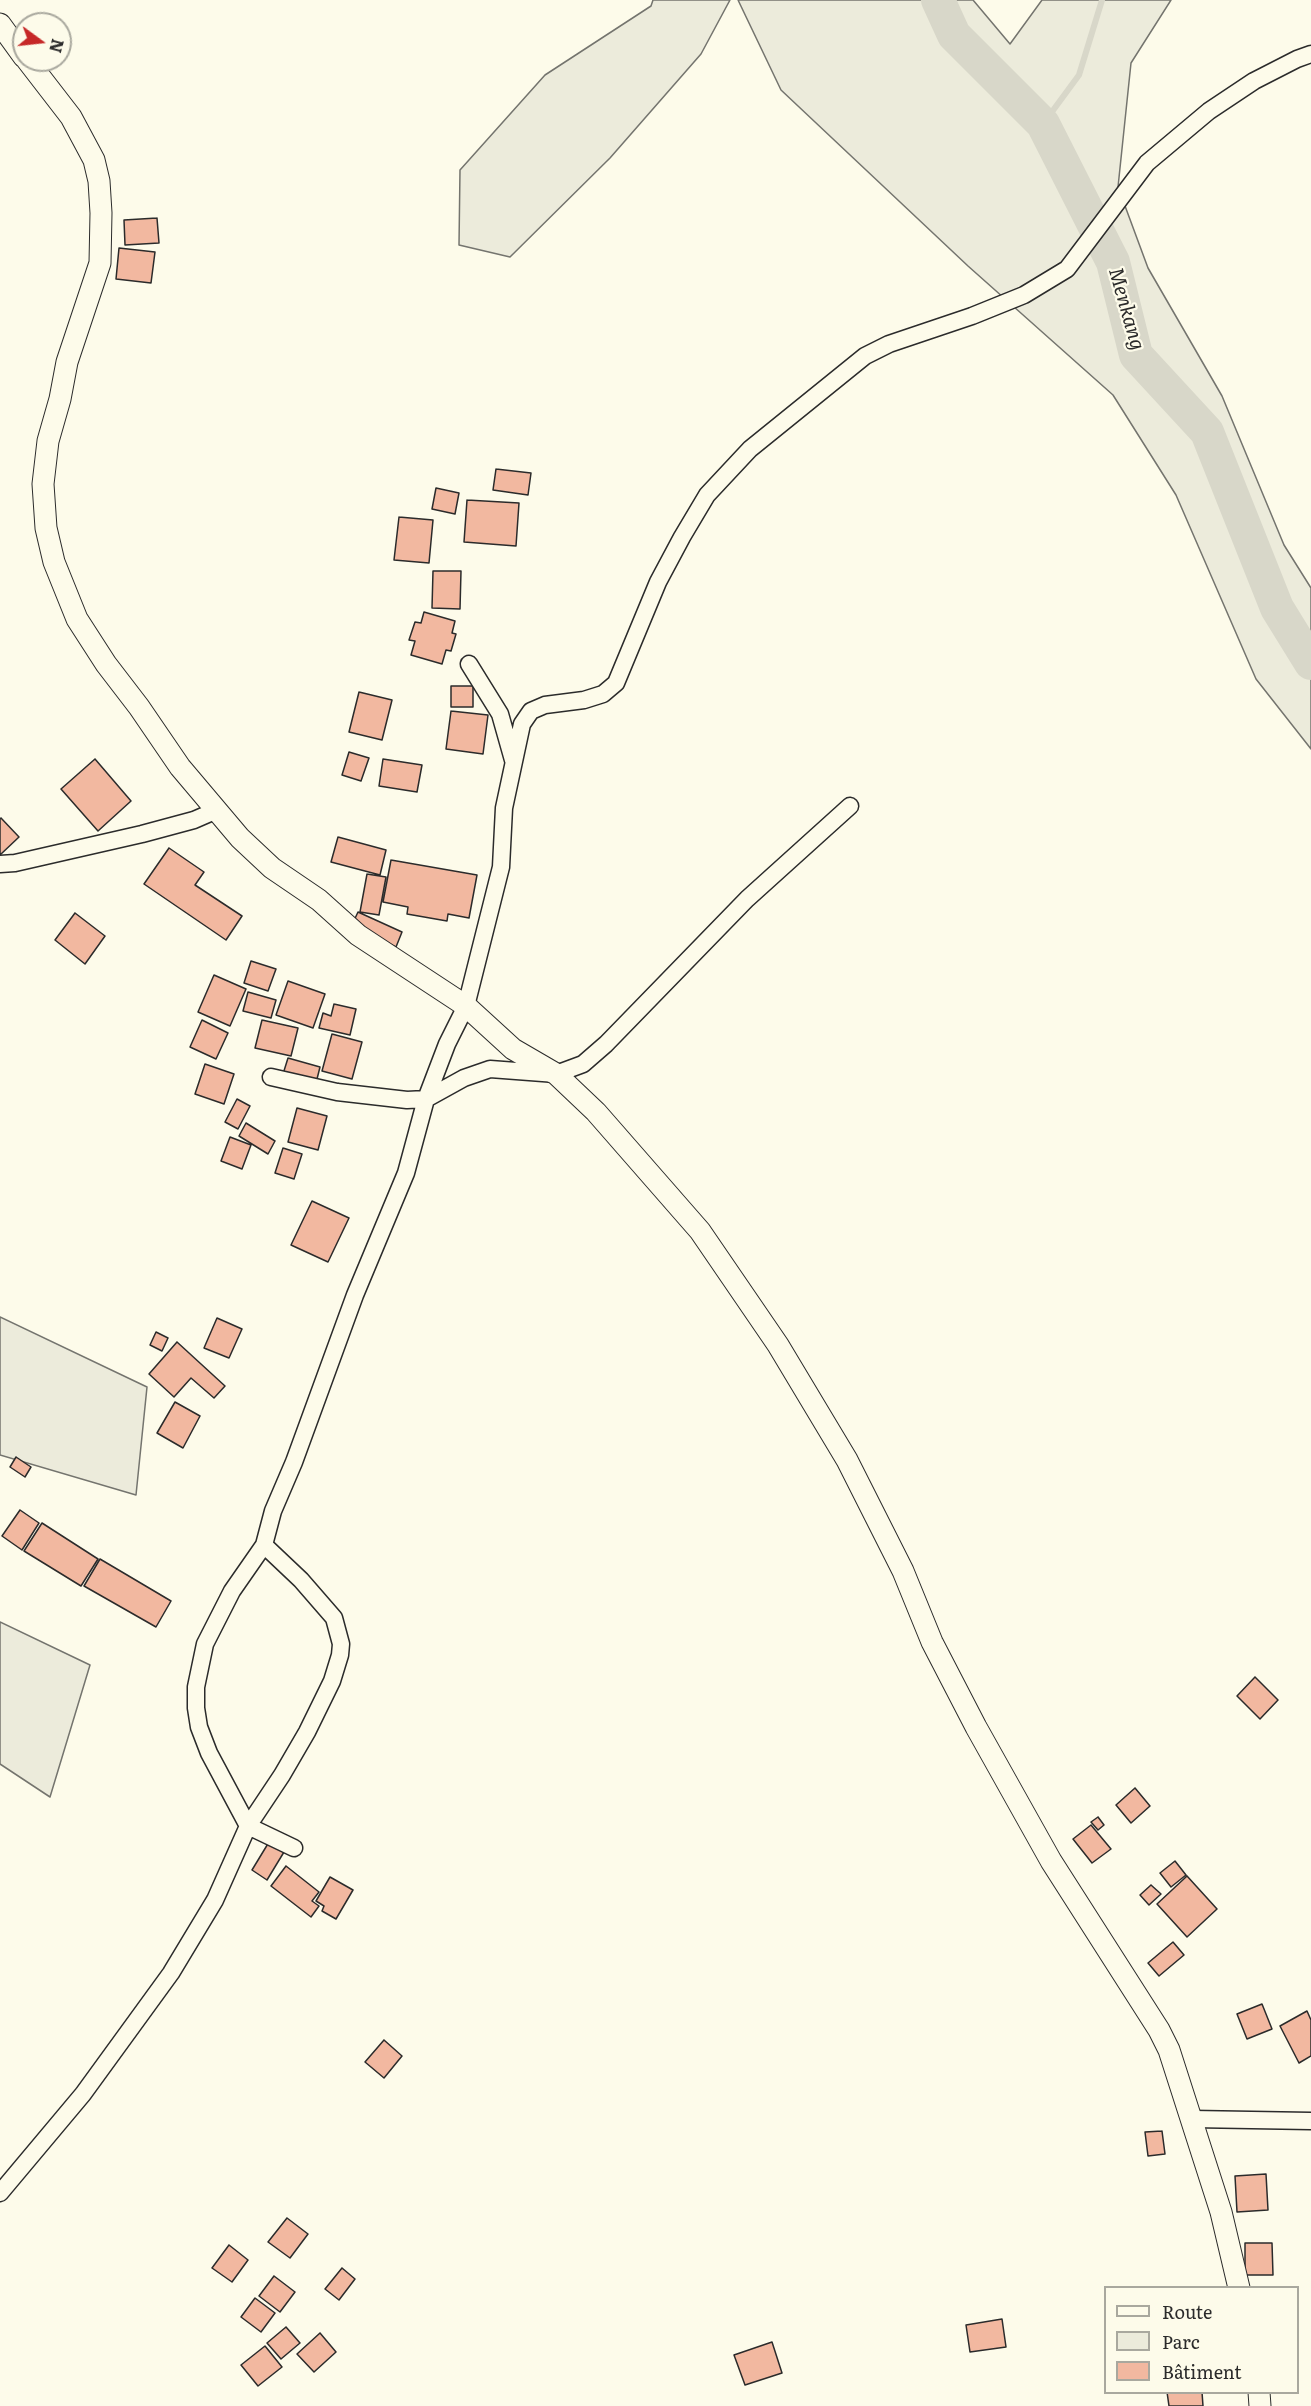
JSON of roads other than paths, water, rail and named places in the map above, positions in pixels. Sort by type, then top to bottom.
[{"type":"street","points":[[0,24],[12,40]]},
{"type":"street","points":[[294,1848],[248,1826],[209,1753],[199,1727],[196,1687],[206,1644],[216,1619],[232,1591],[264,1545],[273,1511],[294,1462],[355,1295],[406,1173],[426,1099],[447,1044],[466,1006],[501,867],[504,808],[522,724],[531,711],[544,705],[584,700],[603,694],[616,683],[658,582],[682,537],[707,495],[750,448],[865,357],[889,344],[972,316],[1024,295],[1067,269],[1147,163],[1209,111],[1254,81],[1311,54]]},
{"type":"street","points":[[36,72],[70,117],[94,160],[99,182],[100,263],[66,362],[60,399],[48,441],[43,484],[46,528],[54,562],[77,619],[106,664],[180,767],[240,838],[272,868],[319,900],[358,935],[466,1006],[513,1048],[555,1074],[620,1137],[700,1231],[778,1345],[847,1460],[903,1571],[932,1642],[982,1737],[1051,1862],[1159,2030],[1169,2050],[1221,2212],[1239,2286]]},
{"type":"street","points":[[469,664],[500,714],[513,761]]},
{"type":"street","points":[[272,1077],[337,1092],[386,1099],[426,1099],[464,1078],[490,1069],[555,1074],[583,1064],[606,1044],[747,899],[849,806]]},
{"type":"street","points":[[0,864],[15,863],[123,838],[194,820],[217,810]]},
{"type":"street","points":[[0,2193],[83,2094],[171,1973],[215,1900],[248,1826],[308,1732],[332,1681],[341,1644],[334,1618],[325,1606],[264,1545]]},
{"type":"street","points":[[1192,2119],[1311,2121]]},
{"type":"waterway","name":"Menkang","points":[[938,0],[954,35],[1043,124],[1113,262],[1136,355],[1207,432],[1277,608],[1311,663]]},
{"type":"waterway","points":[[1043,124],[1079,75],[1102,0]]}]
